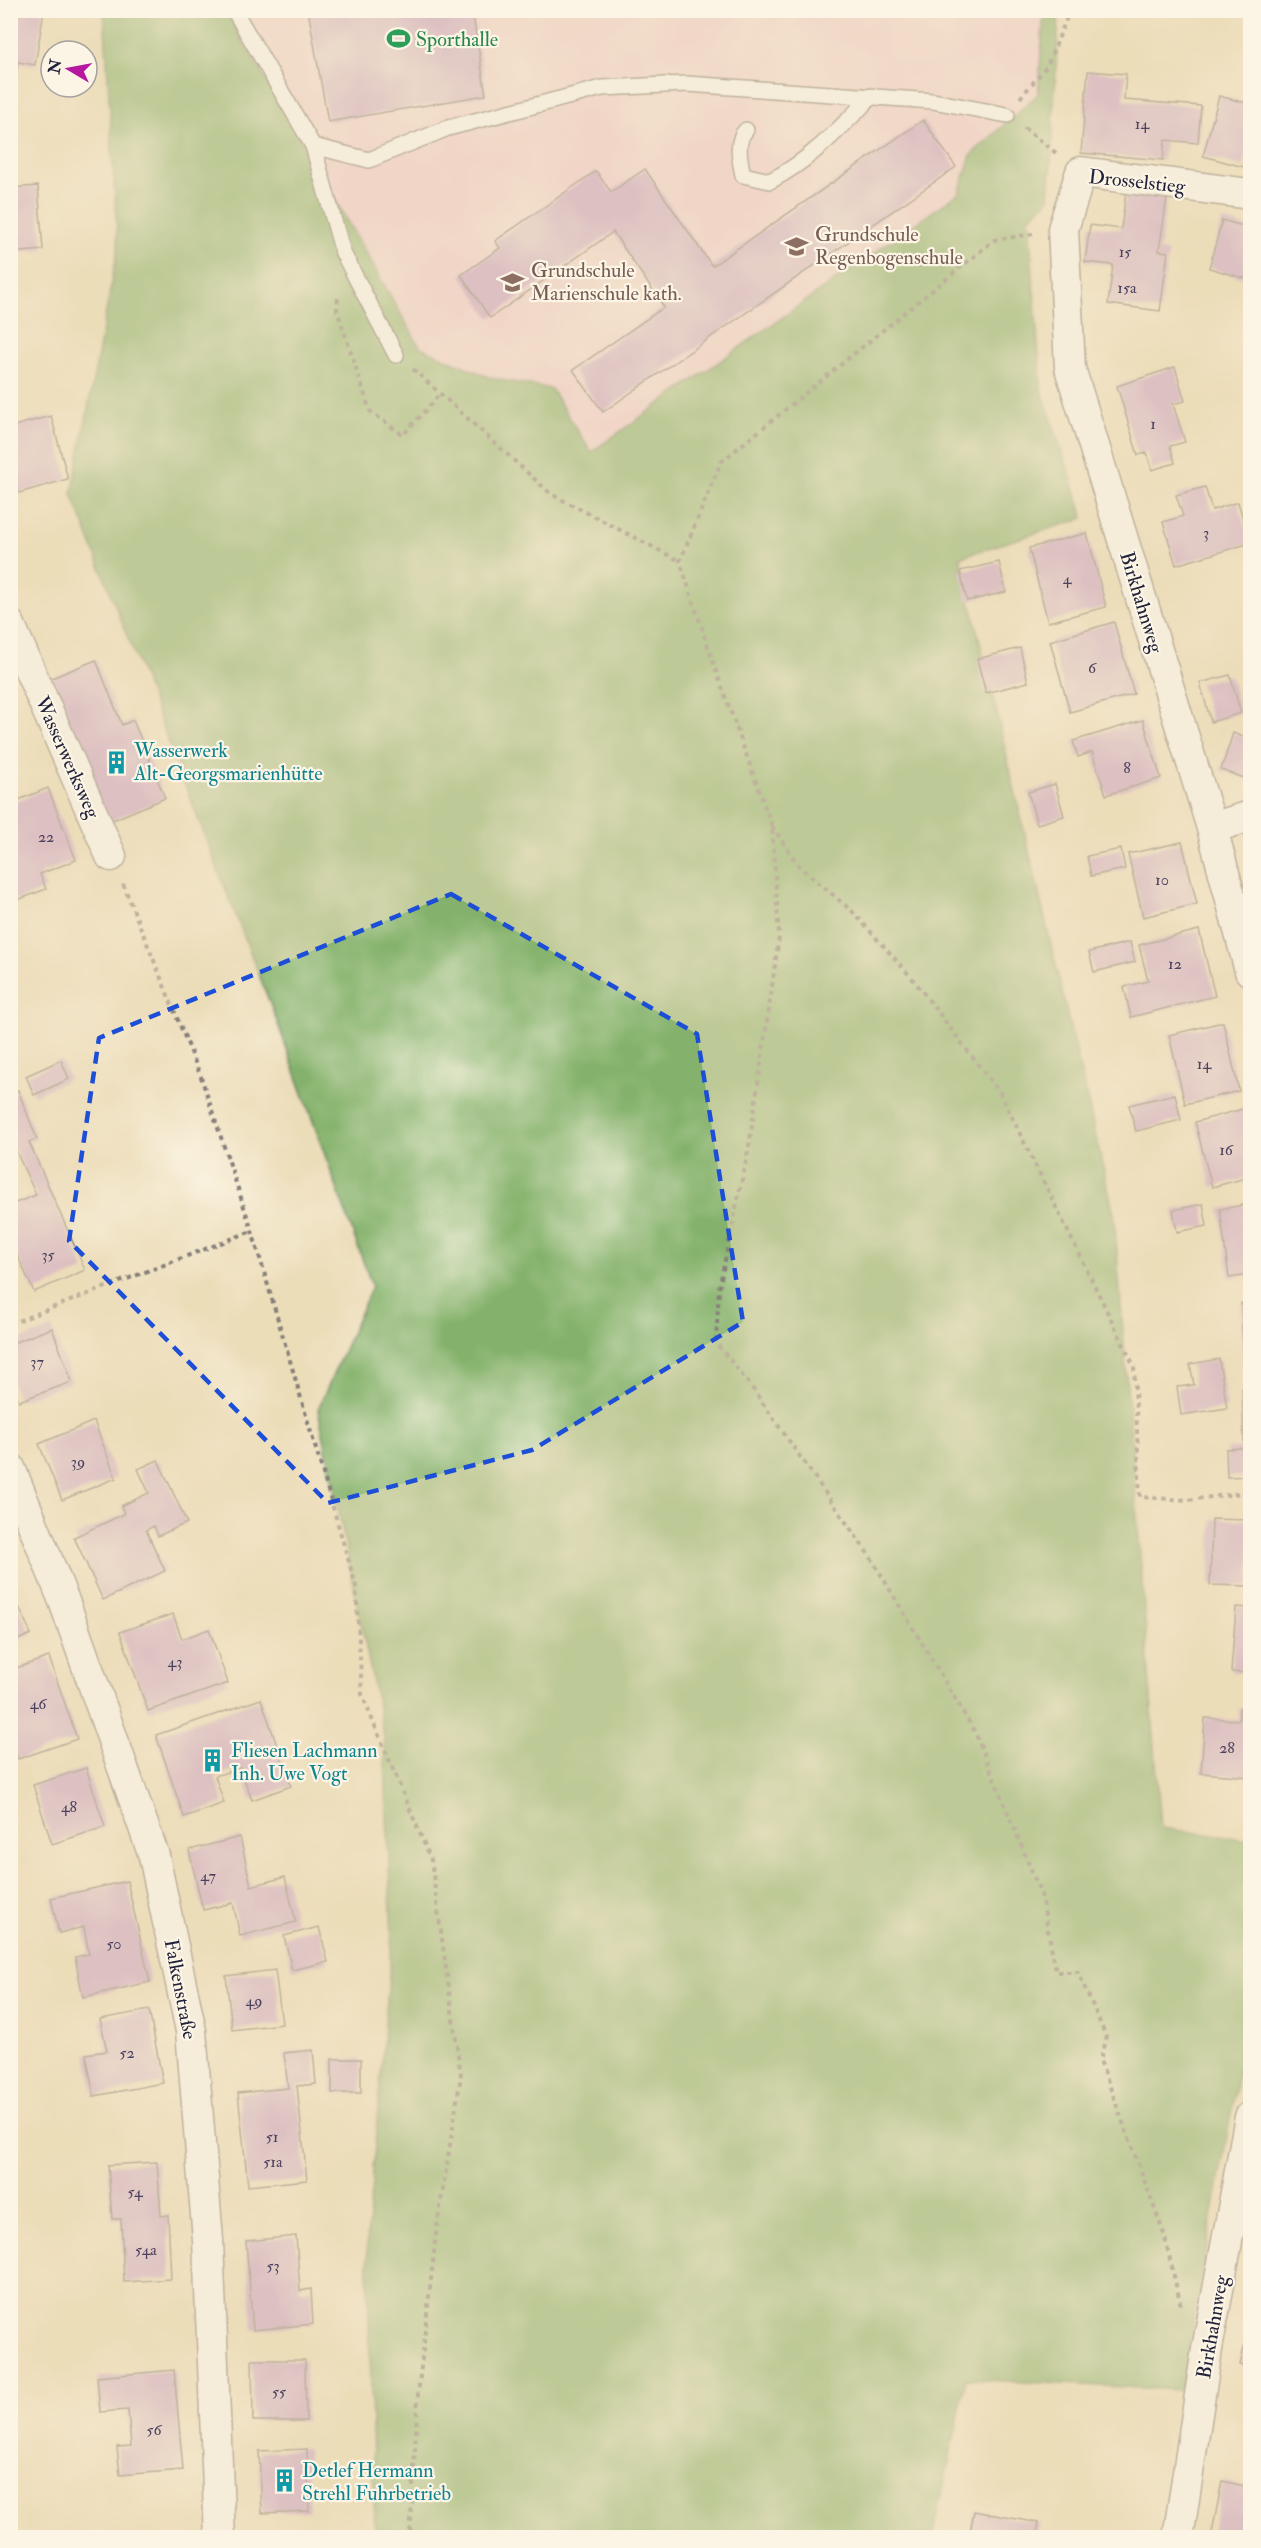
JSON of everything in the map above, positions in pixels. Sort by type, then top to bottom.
[{"type":"street","name":"Drosselstieg","points":[[1063,229],[1081,172],[1251,194]]},
{"type":"street","name":"Birkhahnweg","points":[[1063,229],[1070,368],[1212,828],[1251,971]]},
{"type":"street","name":"Wasserwerksweg","points":[[10,626],[111,856]]},
{"type":"street","points":[[1212,828],[1251,816]]},
{"type":"street","name":"Falkenstraße","points":[[10,1468],[64,1601],[154,1856],[192,2031],[208,2240],[220,2538]]},
{"type":"street","name":"Birkhahnweg","points":[[1178,2538],[1207,2349],[1251,2117]]},
{"type":"lane","points":[[234,10],[312,146],[343,253],[396,355]]},
{"type":"lane","points":[[312,146],[369,160],[448,128],[602,88],[687,84],[933,101],[1006,115]]},
{"type":"lane","points":[[746,130],[742,134],[739,156],[743,174],[770,181],[793,169],[822,147],[872,96]]},
{"type":"path","points":[[1070,10],[1047,66],[1006,115],[1081,172]]},
{"type":"path","points":[[1063,229],[994,240],[853,352],[721,462],[680,561],[715,668],[772,826],[799,866],[853,912],[912,978],[1000,1093],[1134,1366],[1140,1497],[1188,1500],[1251,1492]]},
{"type":"path","points":[[343,253],[337,310],[370,411],[403,435],[441,393]]},
{"type":"path","points":[[396,355],[551,494],[680,561]]},
{"type":"path","points":[[772,826],[779,937],[749,1147],[719,1288],[716,1343],[750,1385],[871,1558],[975,1732],[1041,1894],[1056,1972],[1078,1972],[1106,2036],[1100,2060],[1164,2234],[1182,2309]]},
{"type":"path","points":[[111,856],[201,1077],[252,1231],[356,1586],[362,1695],[431,1860],[462,2076],[437,2226],[418,2394],[410,2538]]},
{"type":"path","points":[[10,1324],[252,1231]]},
{"type":"highlighted area","points":[[451,894],[697,1034],[743,1322],[532,1450],[328,1503],[69,1241],[99,1038]]},
{"type":"shaded area","points":[[226,11],[1044,11],[1038,94],[971,155],[959,193],[590,453],[551,389],[491,378],[420,347]]},
{"type":"green space","points":[[104,11],[226,11],[420,347],[491,378],[551,389],[591,452],[959,193],[971,155],[1038,94],[1044,11],[1059,11],[1049,200],[1029,218],[1041,388],[1084,518],[960,557],[1114,1214],[1161,1828],[1250,1840],[1250,2008],[1181,2390],[966,2379],[933,2537],[375,2537],[367,2242],[392,1939],[384,1737],[318,1409],[372,1286],[278,1024],[72,494],[118,248]]},
{"type":"building","points":[[10,10],[44,11],[35,65],[18,62],[16,79],[10,79]]},
{"type":"building","points":[[308,10],[472,10],[486,95],[328,122]]},
{"type":"building","points":[[1088,71],[1126,74],[1124,100],[1201,106],[1198,143],[1165,140],[1163,160],[1081,153]]},
{"type":"building","points":[[1219,96],[1250,104],[1250,156],[1247,155],[1244,167],[1203,156]]},
{"type":"building","points":[[923,120],[956,167],[603,412],[573,370],[664,307],[613,232],[490,318],[461,275],[500,248],[495,241],[596,171],[611,192],[645,169],[712,266]]},
{"type":"building","points":[[38,186],[43,250],[10,253],[10,188]]},
{"type":"building","points":[[1126,192],[1167,198],[1159,251],[1168,252],[1160,311],[1108,304],[1113,265],[1085,262],[1090,225],[1121,229]]},
{"type":"building","points":[[1222,220],[1250,228],[1250,280],[1209,268]]},
{"type":"building","points":[[1175,367],[1185,401],[1173,404],[1185,442],[1170,446],[1175,463],[1152,470],[1147,453],[1138,455],[1117,386]]},
{"type":"building","points":[[51,416],[68,479],[12,495],[10,427]]},
{"type":"building","points":[[1205,487],[1212,510],[1238,502],[1250,543],[1176,565],[1163,522],[1183,516],[1176,495]]},
{"type":"building","points":[[1087,533],[1106,607],[1048,622],[1029,548]]},
{"type":"building","points":[[999,562],[1006,592],[967,601],[960,571]]},
{"type":"building","points":[[1114,622],[1134,694],[1070,712],[1050,641]]},
{"type":"building","points":[[1020,648],[1028,682],[986,693],[977,659]]},
{"type":"building","name":"Wasserwerk Alt-Georgsmarienhütte","points":[[96,660],[122,725],[133,720],[165,798],[108,822],[49,679]]},
{"type":"building","points":[[1230,675],[1241,713],[1211,722],[1200,683]]},
{"type":"building","points":[[1250,718],[1250,780],[1221,770],[1233,733],[1244,737]]},
{"type":"building","points":[[1143,720],[1161,778],[1106,795],[1092,752],[1078,757],[1073,741]]},
{"type":"building","points":[[1055,784],[1064,816],[1037,824],[1028,792]]},
{"type":"building","points":[[48,788],[76,860],[40,874],[46,889],[10,903],[10,815],[15,813],[11,803]]},
{"type":"building","points":[[1182,842],[1197,904],[1143,917],[1128,854]]},
{"type":"building","points":[[1121,849],[1125,869],[1091,876],[1087,856]]},
{"type":"building","points":[[1199,930],[1215,996],[1131,1017],[1124,987],[1148,981],[1139,945]]},
{"type":"building","points":[[1130,942],[1135,962],[1094,972],[1089,952]]},
{"type":"building","points":[[1223,1022],[1239,1091],[1185,1104],[1169,1035]]},
{"type":"building","points":[[61,1060],[69,1079],[34,1095],[26,1076]]},
{"type":"building","points":[[18,1090],[37,1139],[29,1142],[85,1270],[34,1292],[10,1239],[10,1205],[36,1195],[15,1149],[10,1151],[10,1093]]},
{"type":"building","points":[[1175,1094],[1181,1120],[1136,1131],[1129,1105]]},
{"type":"building","points":[[1250,1107],[1250,1177],[1212,1187],[1195,1122]]},
{"type":"building","points":[[1203,1204],[1207,1226],[1177,1232],[1173,1210]]},
{"type":"building","points":[[1250,1204],[1250,1275],[1229,1278],[1220,1209]]},
{"type":"building","points":[[1241,1303],[1250,1303],[1250,1370],[1244,1370]]},
{"type":"building","points":[[52,1328],[72,1382],[19,1401],[10,1378],[10,1344]]},
{"type":"building","points":[[1219,1359],[1227,1408],[1181,1415],[1177,1387],[1194,1385],[1190,1364]]},
{"type":"building","points":[[1250,1388],[1250,1476],[1227,1477],[1226,1449],[1244,1448],[1242,1389]]},
{"type":"building","points":[[94,1421],[116,1478],[62,1500],[39,1444]]},
{"type":"building","points":[[158,1460],[187,1523],[158,1536],[154,1526],[146,1530],[165,1571],[103,1600],[74,1537],[124,1514],[121,1506],[149,1493],[138,1469]]},
{"type":"building","points":[[1212,1519],[1250,1520],[1250,1586],[1210,1585]]},
{"type":"building","points":[[10,1586],[31,1634],[10,1643]]},
{"type":"building","points":[[1236,1607],[1250,1608],[1250,1673],[1231,1672]]},
{"type":"building","points":[[173,1614],[182,1639],[209,1629],[228,1683],[148,1711],[120,1632]]},
{"type":"building","points":[[49,1657],[77,1739],[18,1759],[10,1735],[10,1670]]},
{"type":"building","name":"Fliesen Lachmann Inh. Uwe Vogt","points":[[261,1699],[291,1786],[252,1800],[240,1768],[215,1776],[224,1803],[184,1817],[156,1735]]},
{"type":"building","points":[[1239,1708],[1250,1709],[1250,1777],[1201,1773],[1205,1718],[1239,1720]]},
{"type":"building","points":[[86,1768],[105,1827],[52,1844],[33,1785]]},
{"type":"building","points":[[240,1837],[251,1886],[285,1877],[296,1922],[240,1936],[233,1903],[203,1910],[189,1850]]},
{"type":"building","points":[[127,1881],[150,1982],[83,1997],[75,1957],[89,1954],[84,1927],[59,1933],[51,1898]]},
{"type":"building","points":[[319,1927],[328,1962],[292,1970],[284,1936]]},
{"type":"building","points":[[275,1970],[282,2024],[232,2030],[226,1976]]},
{"type":"building","points":[[149,2010],[163,2083],[94,2096],[86,2054],[107,2051],[100,2019]]},
{"type":"building","points":[[313,2050],[316,2084],[297,2086],[307,2180],[248,2186],[238,2093],[288,2088],[284,2053]]},
{"type":"building","points":[[332,2059],[361,2059],[361,2093],[332,2093]]},
{"type":"building","points":[[157,2162],[161,2216],[168,2215],[171,2279],[124,2282],[121,2219],[112,2219],[108,2165]]},
{"type":"building","points":[[296,2236],[300,2291],[311,2289],[313,2324],[253,2330],[246,2241]]},
{"type":"building","points":[[1250,2322],[1250,2368],[1240,2365]]},
{"type":"building","points":[[252,2360],[305,2360],[306,2421],[253,2421]]},
{"type":"building","points":[[174,2370],[183,2470],[120,2475],[117,2447],[131,2446],[128,2410],[100,2412],[97,2377]]},
{"type":"building","name":"Detlef Hermann Strehl Fuhrbetrieb","points":[[307,2449],[309,2511],[262,2513],[259,2451]]},
{"type":"building","points":[[1222,2481],[1250,2487],[1250,2538],[1211,2538]]},
{"type":"building","points":[[974,2511],[1039,2523],[1036,2538],[969,2538]]},
{"type":"place","name":"Sporthalle","points":[[398,39]]},
{"type":"place","name":"Grundschule Regenbogenschule","points":[[797,246]]},
{"type":"place","name":"Grundschule Marienschule kath.","points":[[513,282]]},
{"type":"place","name":"Wasserwerk Alt-Georgsmarienhütte","points":[[116,762]]},
{"type":"place","name":"Fliesen Lachmann Inh. Uwe Vogt","points":[[213,1761]]},
{"type":"place","name":"Detlef Hermann Strehl Fuhrbetrieb","points":[[284,2481]]}]
